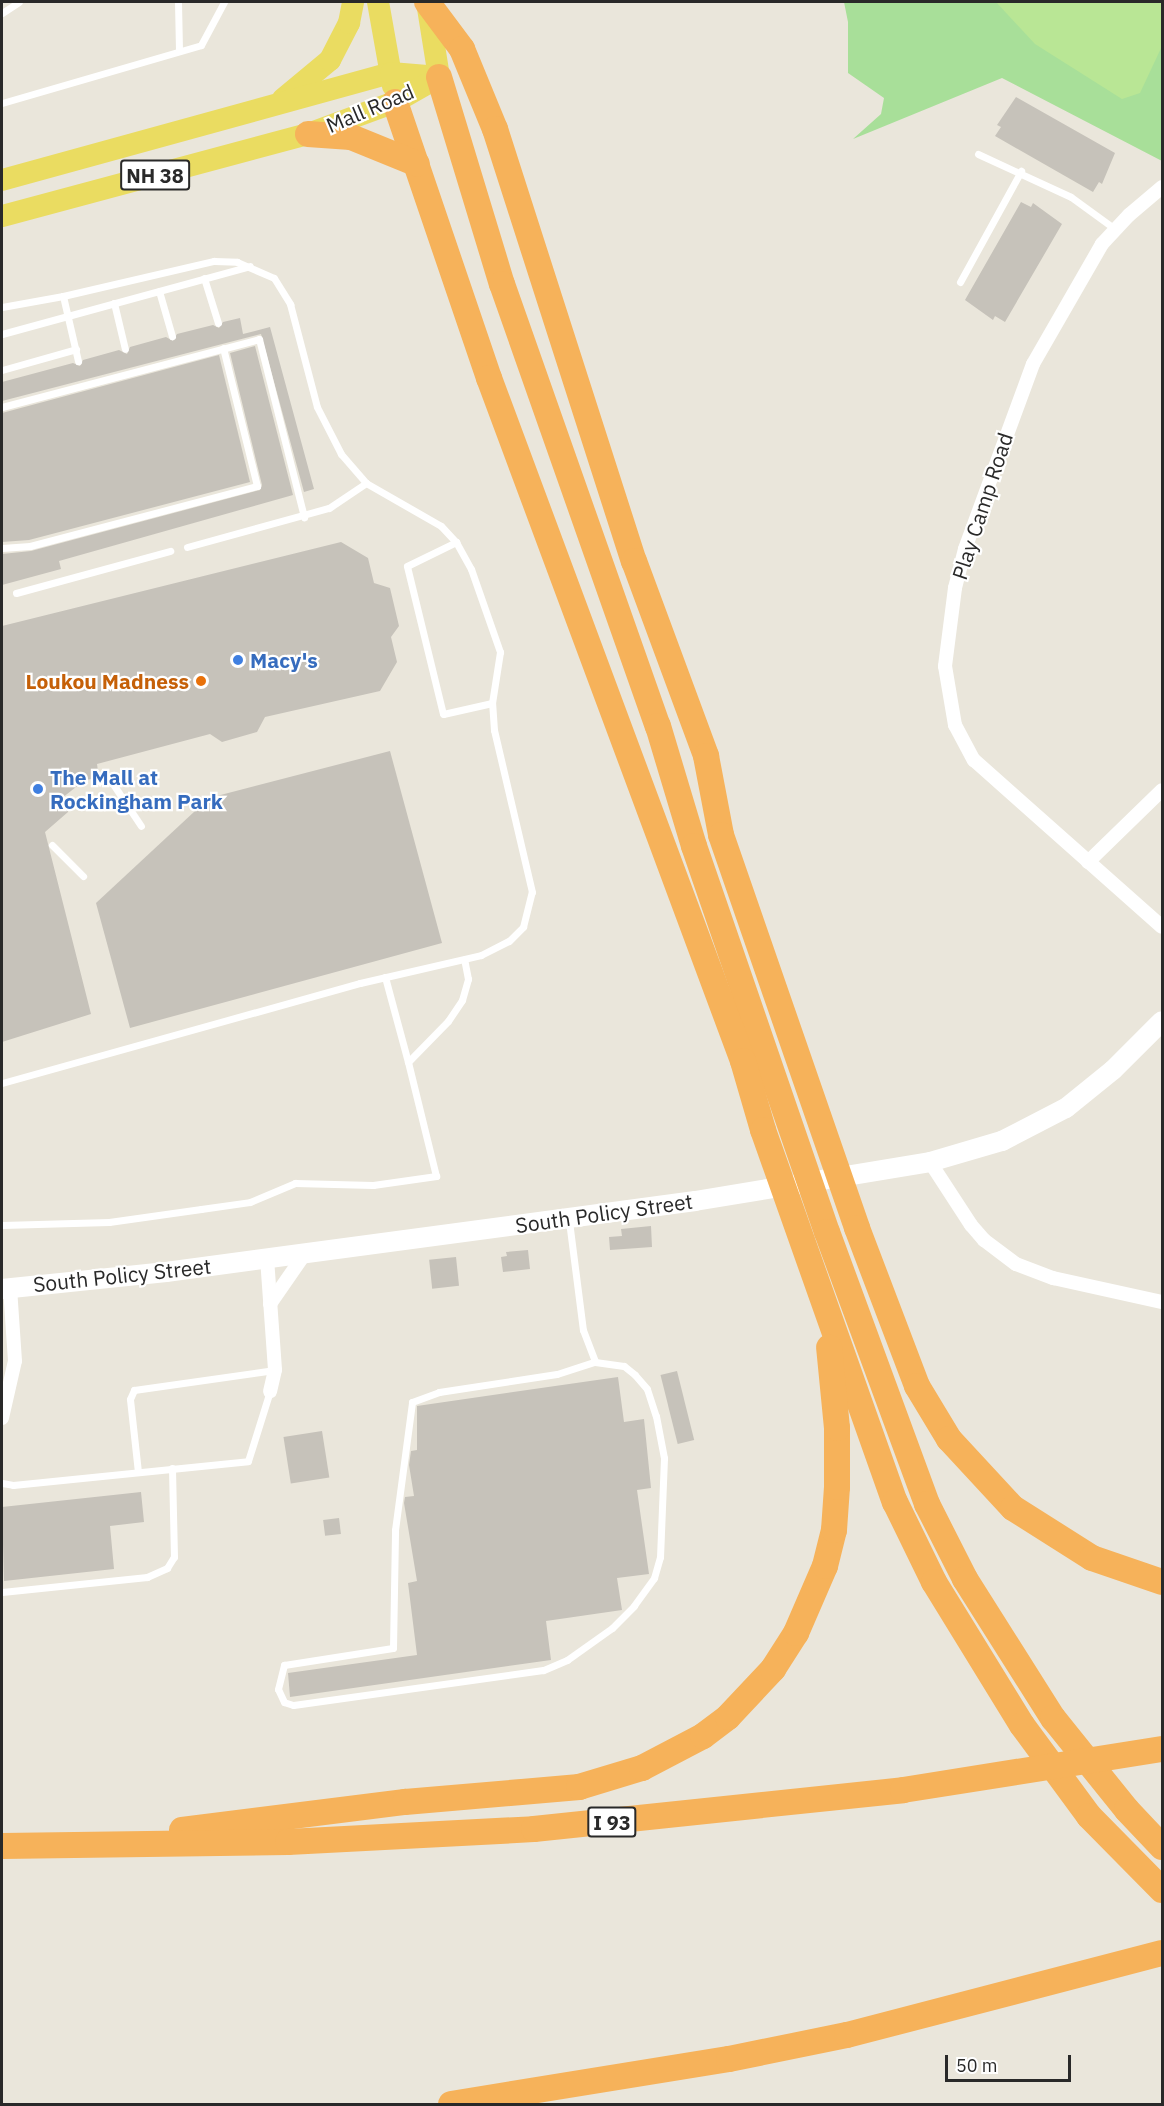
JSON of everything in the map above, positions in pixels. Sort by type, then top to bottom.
[{"type":"highway","points":[[427,2],[462,49],[495,129],[634,561],[706,756],[721,835],[857,1228],[917,1386],[969,1464],[1013,1508],[1065,1543],[1121,1570],[1162,1582]]},
{"type":"highway","points":[[439,76],[502,284],[658,726],[694,846],[827,1232],[927,1504],[975,1598],[1053,1718],[1127,1810],[1162,1847]]},
{"type":"highway","points":[[395,102],[489,378],[743,1061],[763,1130],[799,1236],[896,1502],[934,1582],[1022,1725],[1089,1816],[1162,1890]]},
{"type":"highway","points":[[308,134],[351,137],[417,164]]},
{"type":"highway","points":[[658,726],[721,835]]},
{"type":"highway","points":[[58,1846],[405,1802],[579,1787],[642,1768],[703,1736],[728,1717],[773,1669],[796,1633],[825,1566],[834,1530],[837,1428],[825,1308]]},
{"type":"highway","name":"I 93","points":[[2,1846],[339,1840],[597,1824],[903,1790],[1162,1749]]},
{"type":"highway","points":[[451,2104],[729,2059],[847,2036],[1162,1953]]},
{"type":"main road","points":[[271,107],[330,60],[349,23],[353,2]]},
{"type":"main road","points":[[378,2],[395,102]]},
{"type":"main road","points":[[427,2],[439,76]]},
{"type":"main road","name":"Mall Road","points":[[2,180],[391,73],[439,76]]},
{"type":"main road","name":"Mall Road","points":[[2,216],[308,134],[395,102],[439,76]]},
{"type":"street","name":"Play Camp Road","points":[[1162,187],[1115,229],[1090,260],[1051,328],[1018,400],[965,549],[955,588],[945,666],[955,725],[974,760],[1162,927]]},
{"type":"street","points":[[1088,862],[1162,790]]},
{"type":"street","name":"South Policy Street","points":[[6,1288],[267,1258],[569,1218],[930,1162],[1002,1141],[1066,1108],[1162,1021]]},
{"type":"street","points":[[930,1162],[971,1225],[984,1240],[1016,1264],[1053,1278],[1162,1302]]},
{"type":"street","points":[[270,1304],[306,1252]]},
{"type":"street","points":[[267,1258],[275,1370],[270,1391]]},
{"type":"street","points":[[2,1418],[15,1361],[6,1288]]},
{"type":"lane","points":[[2,13],[19,2]]},
{"type":"lane","points":[[178,2],[179,51]]},
{"type":"lane","points":[[2,104],[201,45],[224,2]]},
{"type":"lane","points":[[978,154],[1021,171],[1071,197],[1115,229]]},
{"type":"lane","points":[[960,282],[1021,171]]},
{"type":"lane","points":[[2,308],[214,261],[250,266],[265,271],[283,289],[328,434],[366,483],[441,526],[456,542],[471,569],[499,646],[500,664],[492,703],[494,730],[532,892],[523,927],[508,941],[464,959],[385,977],[2,1083]]},
{"type":"lane","points":[[2,334],[250,266]]},
{"type":"lane","points":[[204,278],[218,323]]},
{"type":"lane","points":[[159,291],[172,336]]},
{"type":"lane","points":[[63,296],[78,361]]},
{"type":"lane","points":[[114,303],[125,349]]},
{"type":"lane","points":[[2,407],[259,339],[304,517]]},
{"type":"lane","points":[[2,548],[30,546],[257,486],[223,348]]},
{"type":"lane","points":[[2,369],[76,349]]},
{"type":"lane","points":[[187,547],[304,517],[347,500],[366,483]]},
{"type":"lane","points":[[456,542],[407,566],[443,714],[492,703]]},
{"type":"lane","points":[[15,593],[170,551]]},
{"type":"lane","points":[[111,781],[141,826]]},
{"type":"lane","points":[[52,845],[83,876]]},
{"type":"lane","points":[[408,1062],[448,1021],[462,1000],[468,979],[464,959]]},
{"type":"lane","points":[[2,1225],[109,1222],[250,1202],[295,1183],[373,1185],[436,1176],[385,977]]},
{"type":"lane","points":[[569,1218],[583,1330],[595,1362]]},
{"type":"lane","points":[[595,1362],[624,1366],[647,1389],[664,1458],[660,1557],[654,1578],[634,1606],[612,1628],[567,1660],[543,1670],[293,1705],[284,1702],[278,1689],[284,1665],[393,1648],[395,1530],[412,1402],[439,1392],[557,1374],[595,1362]]},
{"type":"lane","points":[[138,1472],[130,1399],[134,1390],[275,1370]]},
{"type":"lane","points":[[2,1483],[13,1485],[248,1461],[270,1391]]},
{"type":"lane","points":[[2,1592],[147,1577],[167,1568],[174,1557],[172,1468]]},
{"type":"green space","points":[[844,2],[1162,2],[1162,161],[1002,78],[853,139],[881,114],[884,98],[848,73],[848,22]]},
{"type":"green space","points":[[996,2],[1162,2],[1162,46],[1140,93],[1122,99],[1035,44]]},
{"type":"building","points":[[1016,97],[1115,153],[1102,184],[1099,182],[1093,192],[995,136],[1001,127],[997,125]]},
{"type":"building","points":[[1021,202],[1031,207],[1033,203],[1062,224],[1005,322],[995,316],[993,320],[965,300]]},
{"type":"building","points":[[240,318],[243,334],[270,327],[314,489],[304,492],[261,334],[2,401],[2,382],[73,363],[80,366],[83,360],[119,350],[127,354],[130,347],[166,337],[173,341],[177,334],[213,325],[219,328],[223,322]]},
{"type":"building","points":[[255,346],[293,495],[59,561],[61,569],[2,585],[2,554],[31,551],[260,490],[262,485],[230,353]]},
{"type":"building","points":[[219,355],[250,482],[29,540],[2,542],[2,413]]},
{"type":"building","name":"The Mall at Rockingham Park","points":[[341,542],[368,558],[374,583],[390,588],[399,626],[391,637],[397,662],[380,691],[265,717],[257,732],[222,742],[210,734],[97,764],[99,778],[85,780],[62,798],[68,812],[45,832],[91,1014],[2,1042],[2,626]]},
{"type":"building","points":[[390,751],[442,943],[130,1028],[96,903],[209,798]]},
{"type":"building","points":[[651,1226],[652,1247],[610,1250],[609,1237],[622,1236],[621,1229]]},
{"type":"building","points":[[528,1250],[530,1269],[503,1272],[501,1257],[507,1256],[506,1252]]},
{"type":"building","points":[[456,1257],[459,1286],[432,1289],[429,1260]]},
{"type":"building","points":[[677,1371],[694,1440],[678,1444],[661,1375]]},
{"type":"building","points":[[618,1377],[624,1422],[644,1419],[651,1488],[637,1490],[649,1574],[617,1578],[622,1610],[546,1621],[551,1660],[290,1697],[288,1673],[417,1655],[408,1583],[417,1581],[404,1503],[405,1497],[414,1496],[409,1465],[411,1451],[417,1450],[417,1406]]},
{"type":"building","points":[[322,1431],[329,1477],[291,1484],[283,1437]]},
{"type":"building","points":[[141,1492],[144,1522],[110,1526],[114,1569],[4,1581],[2,1507]]},
{"type":"building","points":[[339,1518],[341,1534],[325,1536],[323,1520]]},
{"type":"place","name":"Macy's","points":[[238,660]]},
{"type":"place","name":"Loukou Madness","points":[[201,681]]},
{"type":"place","name":"The Mall at Rockingham Park","points":[[38,789]]}]
